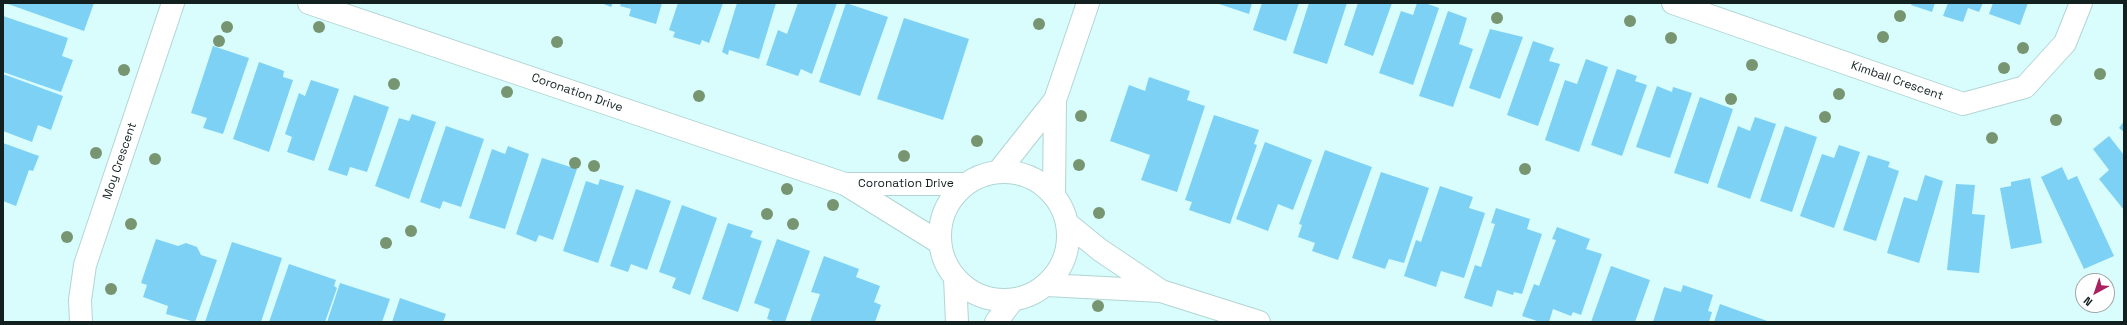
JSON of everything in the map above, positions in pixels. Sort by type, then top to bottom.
[{"type":"street","name":"Moy Crescent","points":[[81,322],[80,300],[85,264],[173,3]]},
{"type":"street","name":"Coronation Drive","points":[[309,3],[845,184],[940,243]]},
{"type":"street","points":[[1054,195],[1055,100],[1088,3]]},
{"type":"street","name":"Kimball Crescent","points":[[1673,3],[1963,104],[2025,87],[2065,43],[2081,3]]},
{"type":"street","points":[[998,172],[1055,100]]},
{"type":"street","points":[[998,172],[1019,174],[1038,181],[1054,195],[1068,224],[1068,246],[1061,267],[1047,285],[1026,298],[1013,300],[992,299],[972,292],[955,278],[945,262],[940,243],[940,226],[945,210],[954,195],[966,184],[981,176],[998,172]]},
{"type":"street","name":"Coronation Drive","points":[[845,184],[966,184]]},
{"type":"street","points":[[1068,224],[1100,250],[1161,291]]},
{"type":"street","points":[[955,278],[956,322]]},
{"type":"street","points":[[1047,285],[1161,291],[1259,322]]},
{"type":"street","points":[[996,322],[1013,300]]},
{"type":"building","points":[[94,3],[84,31],[8,4]]},
{"type":"building","points":[[601,3],[613,3],[611,7]]},
{"type":"building","points":[[621,3],[662,3],[656,24],[629,16],[631,9],[620,6]]},
{"type":"building","points":[[678,3],[723,3],[709,43],[702,40],[700,45],[673,37],[675,32],[669,30]]},
{"type":"building","points":[[737,3],[776,3],[759,59],[729,50],[728,55],[722,52]]},
{"type":"building","points":[[798,3],[837,3],[812,74],[801,69],[798,76],[766,65],[778,30],[787,34]]},
{"type":"building","points":[[846,3],[888,17],[860,96],[819,82]]},
{"type":"building","points":[[1216,3],[1252,3],[1249,14]]},
{"type":"building","points":[[1262,3],[1299,3],[1286,41],[1253,30]]},
{"type":"building","points":[[1309,3],[1347,3],[1327,64],[1293,53]]},
{"type":"building","points":[[1358,3],[1392,3],[1373,56],[1344,45]]},
{"type":"building","points":[[1417,3],[1425,3],[1439,8],[1413,85],[1379,73],[1401,11],[1413,15]]},
{"type":"building","points":[[1912,3],[1935,3],[1932,12],[1911,5]]},
{"type":"building","points":[[1948,3],[1983,3],[1979,12],[1968,8],[1963,22],[1943,16]]},
{"type":"building","points":[[1993,3],[2028,3],[2020,25],[1989,14]]},
{"type":"building","points":[[1448,11],[1467,18],[1459,44],[1473,49],[1453,107],[1419,96]]},
{"type":"building","points":[[3,16],[68,38],[62,56],[73,60],[61,92],[3,72]]},
{"type":"building","points":[[904,18],[969,39],[943,120],[877,99]]},
{"type":"building","points":[[1490,29],[1523,37],[1500,99],[1469,88]]},
{"type":"building","points":[[1533,41],[1554,48],[1549,61],[1560,64],[1538,126],[1507,115]]},
{"type":"building","points":[[213,46],[249,58],[223,134],[203,128],[207,118],[191,113]]},
{"type":"building","points":[[1586,59],[1608,67],[1579,152],[1545,140],[1565,80],[1577,84]]},
{"type":"building","points":[[259,62],[284,71],[283,77],[293,80],[269,152],[233,139]]},
{"type":"building","points":[[1617,69],[1637,76],[1635,81],[1647,85],[1622,156],[1591,145]]},
{"type":"building","points":[[3,74],[63,96],[51,130],[38,125],[32,142],[3,131]]},
{"type":"building","points":[[1149,77],[1190,91],[1187,100],[1205,106],[1177,192],[1141,180],[1150,155],[1110,141],[1129,85],[1145,91]]},
{"type":"building","points":[[311,80],[339,89],[314,161],[287,152],[292,137],[285,134],[299,93],[305,96]]},
{"type":"building","points":[[1657,86],[1672,92],[1673,87],[1692,93],[1670,158],[1636,147]]},
{"type":"building","points":[[354,95],[389,107],[367,172],[350,167],[347,176],[328,170]]},
{"type":"building","points":[[1700,97],[1733,109],[1708,184],[1674,173]]},
{"type":"building","points":[[412,114],[436,122],[409,199],[375,186],[399,118],[409,121]]},
{"type":"building","points":[[1214,115],[1259,130],[1254,144],[1257,145],[1230,224],[1189,210],[1192,202],[1185,200]]},
{"type":"building","points":[[1755,117],[1776,124],[1750,199],[1717,187],[1738,126],[1750,131]]},
{"type":"building","points":[[2124,121],[2124,132],[2119,128]]},
{"type":"building","points":[[446,126],[484,139],[461,207],[443,201],[440,209],[420,202]]},
{"type":"building","points":[[1785,126],[1817,137],[1792,212],[1760,201]]},
{"type":"building","points":[[2109,136],[2124,155],[2124,210],[2099,179],[2109,170],[2093,149]]},
{"type":"building","points":[[1265,142],[1312,160],[1293,210],[1278,204],[1268,231],[1236,219]]},
{"type":"building","points":[[3,143],[39,156],[33,171],[29,170],[16,206],[3,201]]},
{"type":"building","points":[[1839,145],[1860,152],[1834,228],[1800,216],[1822,154],[1834,158]]},
{"type":"building","points":[[508,146],[529,154],[505,229],[469,218],[492,149],[505,154]]},
{"type":"building","points":[[1325,150],[1372,167],[1338,260],[1312,251],[1315,243],[1298,237],[1302,225],[1299,224]]},
{"type":"building","points":[[1868,155],[1890,162],[1888,167],[1899,171],[1876,241],[1843,230]]},
{"type":"building","points":[[542,158],[577,169],[553,240],[539,235],[536,242],[516,234]]},
{"type":"building","points":[[2062,167],[2068,180],[2077,176],[2114,256],[2084,269],[2041,177]]},
{"type":"building","points":[[1381,172],[1429,188],[1404,263],[1389,259],[1385,269],[1352,258]]},
{"type":"building","points":[[1925,175],[1943,181],[1919,263],[1887,253],[1904,197],[1917,201]]},
{"type":"building","points":[[2030,178],[2042,243],[2011,249],[2000,188],[2011,186],[2011,182]]},
{"type":"building","points":[[600,179],[624,186],[598,263],[563,251],[586,181],[598,185]]},
{"type":"building","points":[[1956,184],[1975,185],[1972,214],[1985,215],[1979,273],[1947,270]]},
{"type":"building","points":[[1440,186],[1473,197],[1469,208],[1485,213],[1464,278],[1441,271],[1436,287],[1404,276],[1416,240],[1421,242]]},
{"type":"building","points":[[636,189],[671,201],[647,270],[631,264],[628,272],[610,266]]},
{"type":"building","points":[[682,205],[717,218],[690,295],[672,288],[676,278],[659,272]]},
{"type":"building","points":[[1496,208],[1530,219],[1527,229],[1542,234],[1522,294],[1514,292],[1513,295],[1497,290],[1492,307],[1464,298],[1475,265],[1481,267],[1495,224],[1491,223]]},
{"type":"building","points":[[728,223],[753,231],[750,237],[762,241],[738,312],[702,299]]},
{"type":"building","points":[[1557,227],[1590,239],[1586,249],[1602,254],[1581,315],[1573,312],[1571,316],[1553,309],[1549,322],[1540,322],[1522,316],[1534,284],[1539,286],[1556,240],[1552,239]]},
{"type":"building","points":[[156,239],[178,246],[186,243],[197,247],[201,255],[217,260],[195,322],[166,314],[168,306],[143,297],[147,285],[141,283]]},
{"type":"building","points":[[777,239],[810,251],[785,322],[776,322],[767,319],[770,309],[754,303]]},
{"type":"building","points":[[232,242],[282,258],[261,322],[205,322]]},
{"type":"building","points":[[824,256],[859,269],[856,277],[880,286],[874,302],[881,305],[875,322],[810,322],[820,294],[811,292]]},
{"type":"building","points":[[289,264],[336,280],[334,286],[337,288],[325,322],[269,322]]},
{"type":"building","points":[[1611,266],[1650,280],[1635,322],[1591,322]]},
{"type":"building","points":[[340,283],[390,299],[382,322],[327,322]]},
{"type":"building","points":[[1683,285],[1713,295],[1708,311],[1712,312],[1709,322],[1653,322],[1664,287],[1681,292]]},
{"type":"building","points":[[400,298],[446,314],[443,322],[392,322]]},
{"type":"building","points":[[1720,304],[1770,322],[1714,322]]}]
